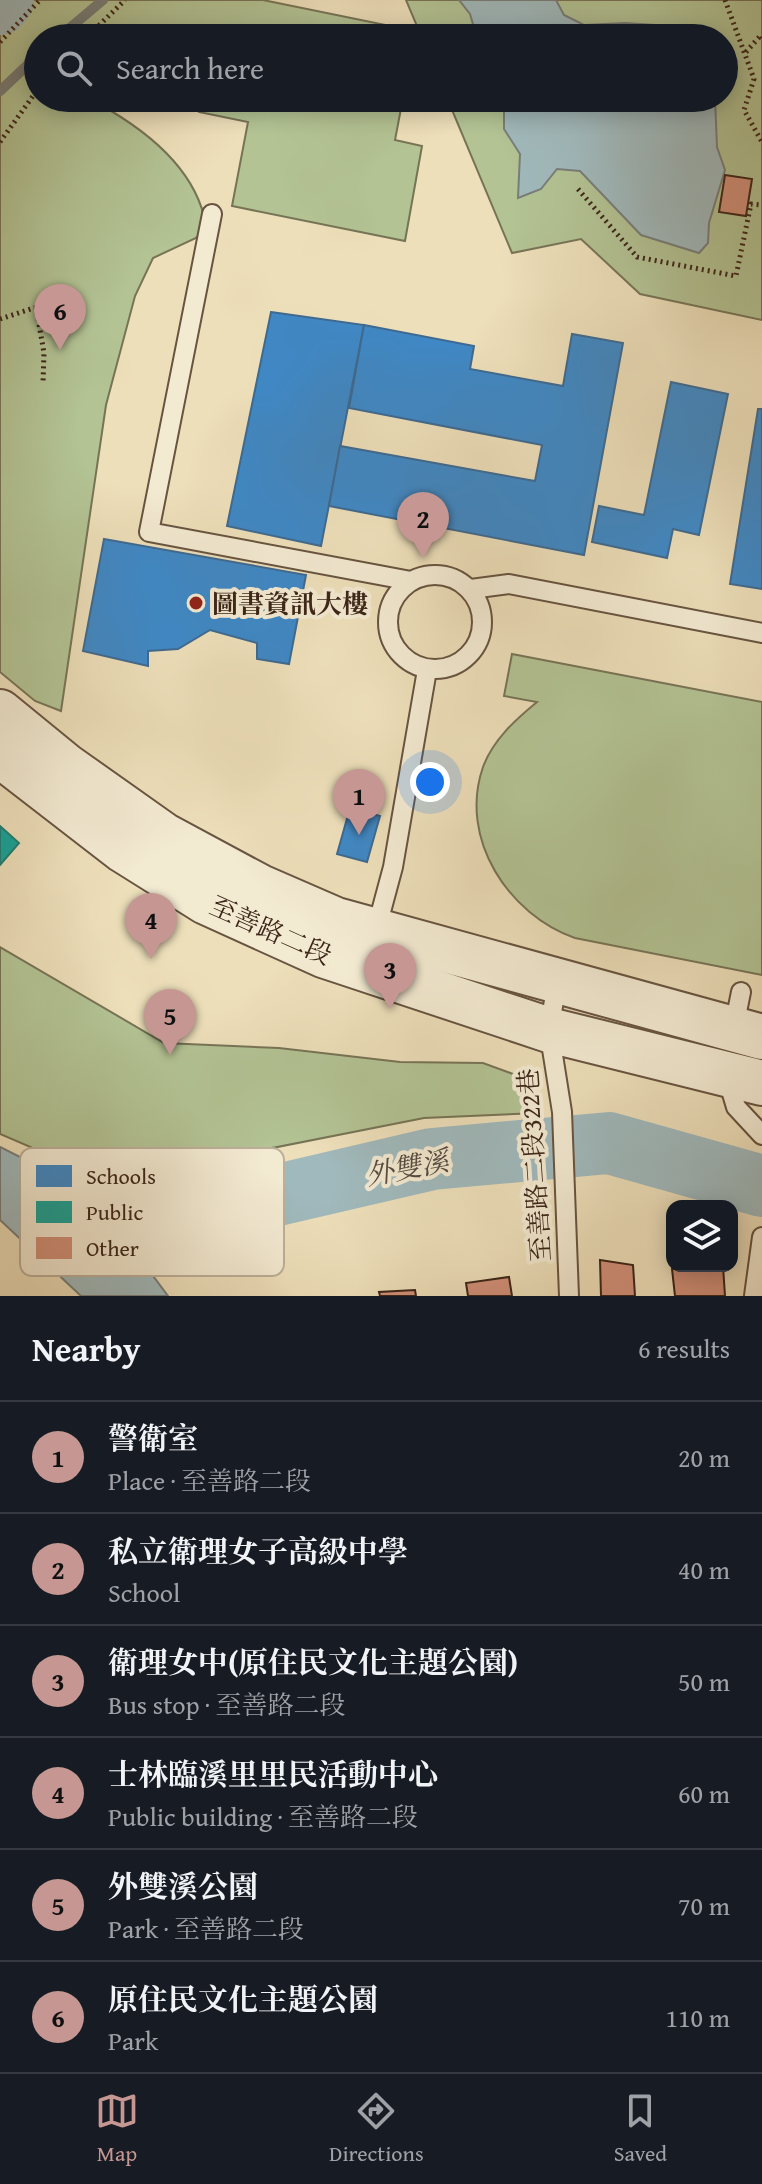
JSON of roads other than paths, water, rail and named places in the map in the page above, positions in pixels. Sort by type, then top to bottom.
[{"type":"street","name":"至善路二段","points":[[0,712],[66,766],[165,836],[260,887],[336,920],[370,951],[549,1030],[740,1045]]},
{"type":"street","name":"至善路二段","points":[[0,755],[123,850],[206,902],[331,958],[370,951],[557,983],[740,1045]]},
{"type":"lane","points":[[212,214],[149,532],[411,581],[441,575],[471,589],[509,584],[762,633]]},
{"type":"lane","points":[[411,581],[391,604],[388,620],[390,636],[409,661],[427,670],[453,666],[476,646],[482,616],[471,589]]},
{"type":"lane","points":[[370,951],[393,867],[427,670]]},
{"type":"lane","name":"至善路二段322巷","points":[[557,983],[549,1030],[562,1112],[569,1296]]},
{"type":"lane","points":[[740,1045],[736,1107],[762,1135]]},
{"type":"lane","points":[[754,1296],[762,1237]]},
{"type":"water","points":[[459,0],[556,0],[564,15],[582,24],[473,24],[470,14]]},
{"type":"water","points":[[504,112],[716,112],[717,147],[725,170],[709,223],[708,243],[699,253],[641,235],[580,171],[557,169],[541,189],[518,198],[520,154],[504,129]]},
{"type":"water","points":[[0,1147],[20,1157],[20,1239],[0,1220]]},
{"type":"water","points":[[60,1276],[153,1276],[168,1296],[81,1296]]},
{"type":"waterway","points":[[0,4],[3,0]]},
{"type":"waterway","points":[[75,24],[103,0]]},
{"type":"waterway","points":[[0,91],[24,68]]},
{"type":"waterway","name":"外雙溪","points":[[284,1194],[432,1159],[609,1143],[762,1186]]},
{"type":"place","name":"原住民文化主題公園","points":[[60,350]]},
{"type":"place","name":"私立衛理女子高級中學","points":[[423,558]]},
{"type":"place","name":"圖書資訊大樓","points":[[196,603]]},
{"type":"place","name":"警衛室","points":[[359,835]]},
{"type":"place","name":"士林臨溪里里民活動中心","points":[[151,959]]},
{"type":"place","name":"衛理女中(原住民文化主題公園)","points":[[390,1009]]},
{"type":"place","name":"外雙溪公園","points":[[170,1055]]}]
